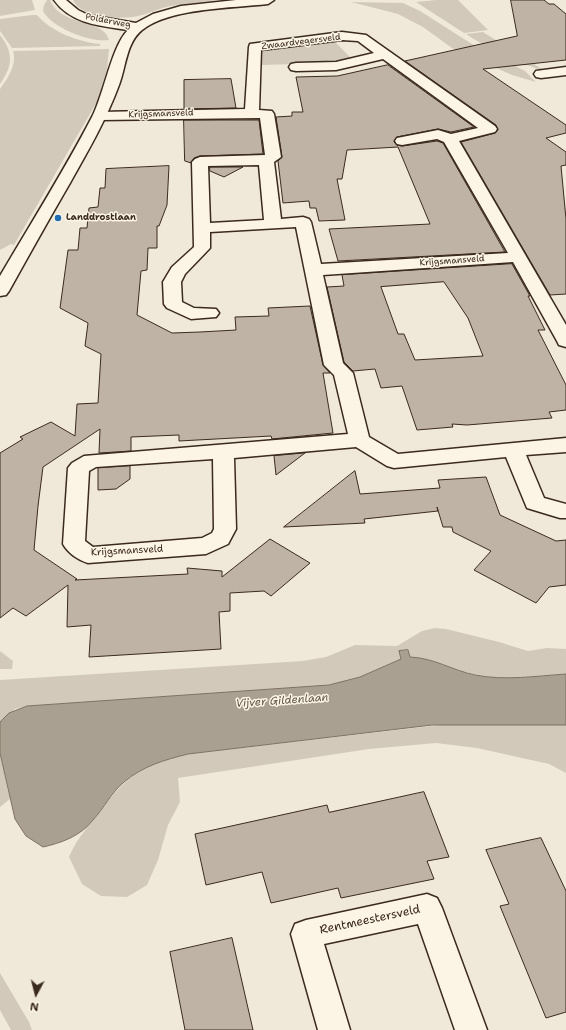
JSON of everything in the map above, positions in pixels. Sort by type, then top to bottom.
[{"type":"street","name":"Polderweg","points":[[60,0],[63,6],[68,10],[82,17],[138,27]]},
{"type":"street","points":[[0,291],[100,116],[114,80],[125,43],[138,27],[157,17],[181,10],[268,0]]},
{"type":"street","name":"Zwaardvegersveld","points":[[252,113],[254,47],[342,36],[361,38],[490,129],[450,139],[438,134],[402,141]]},
{"type":"street","points":[[296,67],[336,66],[385,55]]},
{"type":"street","points":[[541,74],[566,71]]},
{"type":"street","name":"Krijgsmansveld","points":[[100,116],[267,114],[272,157],[266,160],[273,224]]},
{"type":"street","points":[[450,139],[519,257],[560,319],[566,341]]},
{"type":"street","points":[[210,313],[191,314],[173,304],[172,282],[178,271],[202,248],[200,162],[266,160]]},
{"type":"street","points":[[202,228],[303,222],[334,365],[343,373],[360,440],[394,461],[566,445]]},
{"type":"street","name":"Krijgsmansveld","points":[[313,270],[519,257]]},
{"type":"street","name":"Krijgsmansveld","points":[[223,452],[225,529],[220,538],[206,546],[88,555],[74,544],[79,468],[91,461],[223,452],[360,440]]},
{"type":"street","points":[[513,450],[535,503],[560,511],[566,511]]},
{"type":"street","name":"Rentmeestersveld","points":[[334,1030],[306,934],[427,908],[471,1030]]},
{"type":"shaded area","points":[[0,0],[32,0],[35,10],[0,16]]},
{"type":"shaded area","points":[[47,0],[50,0],[55,9],[63,15],[99,28],[105,33],[109,40],[83,37],[55,23],[43,11]]},
{"type":"shaded area","points":[[73,0],[217,0],[170,6],[142,15],[121,18],[102,16],[84,11],[77,6]]},
{"type":"shaded area","points":[[458,0],[488,30],[464,33],[416,2]]},
{"type":"shaded area","points":[[351,2],[403,3],[420,11],[475,46],[525,71],[536,82],[512,75],[452,48],[423,27],[398,14]]},
{"type":"shaded area","points":[[37,15],[50,26],[66,35],[83,41],[100,44],[100,46],[12,48],[0,31],[0,19]]},
{"type":"shaded area","points":[[483,32],[542,69],[549,71],[541,70],[519,62],[466,34]]},
{"type":"shaded area","points":[[0,35],[8,48],[10,60],[7,71],[0,84]]},
{"type":"shaded area","points":[[334,41],[351,58],[329,63],[262,65],[261,51],[266,49]]},
{"type":"shaded area","points":[[109,49],[107,69],[98,100],[14,245],[11,244],[0,250],[0,89],[9,76],[13,66],[13,51]]},
{"type":"shaded area","points":[[435,628],[446,629],[499,642],[528,651],[547,648],[566,649],[566,674],[523,678],[491,678],[472,674],[437,662],[410,657],[408,650],[400,652],[401,659],[360,677],[329,685],[27,706],[15,709],[0,722],[0,680],[303,661],[326,657],[355,645],[397,646],[422,631]]},
{"type":"shaded area","points":[[0,651],[13,661],[12,669],[0,669]]},
{"type":"shaded area","points":[[449,724],[566,725],[566,773],[549,764],[477,748],[436,743],[369,749],[178,778],[180,802],[168,825],[158,860],[147,885],[127,897],[101,896],[82,884],[69,857],[82,834],[126,781],[145,768],[171,758],[188,754]]},
{"type":"shaded area","points":[[0,753],[10,799],[0,807]]},
{"type":"shaded area","points":[[0,973],[29,1022],[32,1030],[11,1030],[0,1010]]},
{"type":"water","name":"Vijver Gildenlaan","points":[[408,650],[410,657],[435,662],[467,673],[486,677],[520,678],[566,674],[566,725],[432,725],[188,754],[154,764],[131,776],[115,791],[88,826],[77,835],[64,841],[43,847],[26,836],[15,819],[0,753],[0,722],[9,713],[27,706],[329,685],[360,677],[401,659],[399,651]]},
{"type":"building","points":[[511,0],[544,0],[549,4],[554,4],[566,14],[566,60],[483,69],[566,125],[566,133],[546,138],[566,152],[566,165],[561,166],[566,219],[566,294],[550,295],[461,142],[495,133],[498,130],[496,125],[405,61],[517,36]]},
{"type":"building","points":[[388,65],[474,127],[451,132],[438,129],[397,137],[394,142],[397,145],[402,146],[437,141],[443,143],[505,252],[338,261],[329,229],[430,224],[398,147],[347,150],[342,179],[337,179],[345,220],[319,221],[316,208],[310,208],[309,201],[283,203],[278,161],[282,157],[276,117],[292,116],[292,112],[303,112],[296,77],[337,76]]},
{"type":"building","points":[[231,79],[236,108],[184,109],[184,80]]},
{"type":"building","points":[[184,120],[259,120],[263,154],[200,156],[194,158],[191,163],[185,161]]},
{"type":"building","points":[[169,166],[167,205],[159,226],[157,226],[157,248],[148,248],[147,270],[141,271],[137,315],[172,333],[200,332],[236,330],[235,317],[269,316],[268,308],[310,306],[323,365],[330,373],[323,373],[333,433],[272,439],[271,436],[179,441],[179,435],[131,437],[131,451],[99,453],[100,429],[43,467],[34,550],[77,579],[75,580],[188,574],[187,568],[222,571],[222,577],[270,539],[310,563],[271,596],[264,591],[230,593],[230,611],[219,612],[221,649],[89,657],[91,625],[67,627],[68,585],[26,616],[13,608],[0,618],[0,453],[23,439],[20,437],[51,422],[75,436],[77,404],[98,403],[101,354],[85,346],[88,323],[60,308],[68,250],[78,250],[80,228],[87,228],[89,208],[98,207],[100,188],[105,188],[106,169]]},
{"type":"building","points":[[210,167],[243,167],[224,177],[210,171]]},
{"type":"building","points":[[512,264],[530,296],[528,296],[545,330],[538,330],[566,385],[566,410],[549,412],[552,418],[467,425],[452,424],[453,427],[417,430],[402,386],[381,388],[375,369],[353,371],[344,362],[327,287],[344,286],[342,275]],"holes":[[[444,282],[468,318],[483,356],[415,360],[404,334],[398,334],[381,287]]]},
{"type":"building","points":[[305,453],[276,475],[274,456]]},
{"type":"building","points":[[130,466],[130,479],[116,489],[98,490],[98,468]]},
{"type":"building","points":[[355,471],[360,494],[440,488],[438,480],[486,477],[500,515],[556,541],[566,540],[566,585],[549,587],[536,603],[474,570],[491,551],[453,532],[452,527],[443,527],[437,507],[438,511],[364,519],[365,523],[284,527]]},
{"type":"building","points":[[424,792],[449,857],[427,861],[434,879],[341,898],[338,888],[271,903],[262,872],[206,885],[195,834],[327,805],[329,812]]},
{"type":"building","points":[[541,838],[566,891],[566,1012],[546,1018],[500,906],[509,904],[486,850]]},
{"type":"building","points":[[232,938],[253,1030],[185,1030],[170,952]]},
{"type":"place","name":"Landdrostlaan","points":[[58,218]]}]
